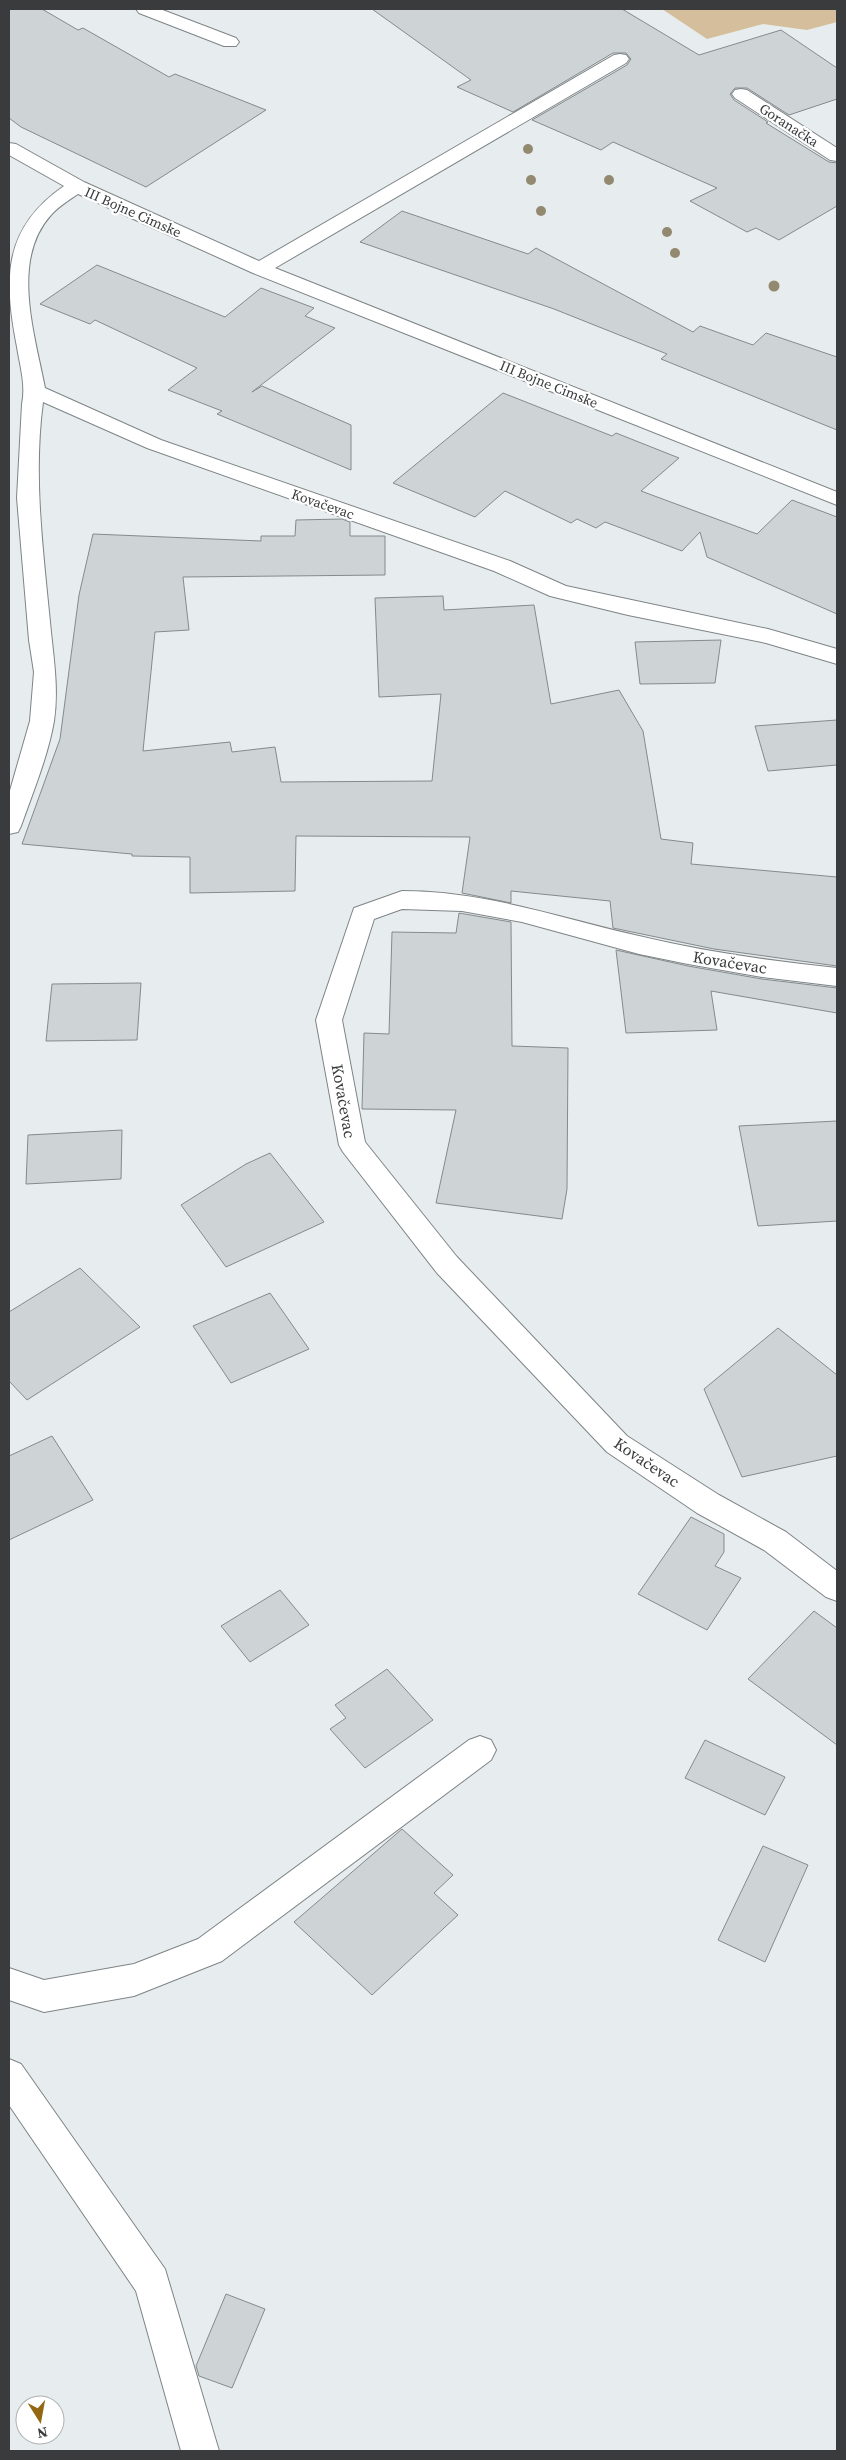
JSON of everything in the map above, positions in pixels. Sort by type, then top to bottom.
[{"type":"street","points":[[145,9],[230,42]]},
{"type":"street","points":[[260,269],[620,59]]},
{"type":"street","name":"Goranačka","points":[[741,94],[837,156]]},
{"type":"street","name":"III Bojne Cimske","points":[[9,148],[77,186],[260,269],[837,499]]},
{"type":"street","points":[[9,826],[24,785],[42,721],[45,672],[40,640],[28,498],[32,404],[35,391],[18,297],[19,271],[28,238],[43,212],[77,186]]},
{"type":"street","name":"Kovačevac","points":[[35,391],[154,444],[502,566],[556,591],[649,613],[763,634],[837,657]]},
{"type":"street","name":"Kovačevac","points":[[837,977],[696,958],[595,935],[499,908],[450,902],[400,900],[363,914],[329,1020],[352,1145],[447,1266],[616,1444],[708,1504],[774,1541],[837,1588]]},
{"type":"street","points":[[9,1984],[44,1996],[134,1980],[210,1950],[480,1750]]},
{"type":"street","points":[[9,2076],[152,2282],[200,2451]]},
{"type":"shaded area","points":[[662,9],[837,9],[837,22],[807,30],[763,24],[707,39]]},
{"type":"building","points":[[9,9],[42,9],[78,30],[83,28],[169,77],[175,74],[266,110],[146,187],[21,127],[9,118]]},
{"type":"building","points":[[372,9],[622,9],[699,55],[781,30],[837,68],[837,99],[789,115],[747,88],[735,88],[730,94],[734,100],[768,122],[766,123],[829,162],[837,163],[837,206],[779,240],[756,228],[747,232],[690,201],[717,188],[613,142],[601,150],[532,120],[627,65],[631,59],[626,53],[613,53],[513,112],[457,87],[471,80]]},
{"type":"building","points":[[402,211],[528,254],[536,248],[693,332],[700,326],[753,345],[766,333],[837,357],[837,430],[661,359],[667,354],[554,309],[360,242]]},
{"type":"building","points":[[97,265],[225,317],[261,288],[314,308],[305,316],[335,328],[252,392],[262,386],[351,425],[351,470],[217,414],[222,411],[168,390],[197,368],[95,320],[90,324],[40,304]]},
{"type":"building","points":[[503,393],[612,436],[616,433],[679,458],[641,491],[757,534],[792,500],[837,517],[837,614],[707,557],[700,532],[682,551],[605,522],[596,528],[577,519],[571,523],[505,491],[475,517],[393,483]]},
{"type":"building","points":[[342,519],[350,522],[350,536],[385,536],[385,575],[183,577],[189,630],[155,632],[143,751],[230,742],[232,752],[275,747],[281,782],[432,781],[441,694],[379,697],[375,598],[443,596],[444,610],[534,605],[551,704],[619,690],[643,731],[661,839],[693,843],[691,864],[837,877],[837,966],[714,949],[613,928],[610,901],[511,891],[511,903],[462,893],[470,837],[296,836],[295,891],[190,893],[190,857],[132,856],[132,854],[22,844],[60,739],[79,595],[93,534],[261,541],[261,536],[295,536],[296,520]]},
{"type":"building","points":[[721,640],[715,683],[640,684],[635,642]]},
{"type":"building","points":[[837,720],[837,765],[768,771],[755,726]]},
{"type":"building","points":[[459,913],[511,922],[512,1046],[568,1048],[567,1189],[562,1219],[436,1203],[456,1110],[362,1109],[364,1033],[389,1034],[392,932],[456,933]]},
{"type":"building","points":[[616,950],[688,966],[762,979],[837,988],[837,1013],[711,991],[717,1030],[626,1033]]},
{"type":"building","points":[[141,983],[137,1040],[46,1041],[52,984]]},
{"type":"building","points":[[837,1121],[837,1221],[758,1226],[739,1126]]},
{"type":"building","points":[[122,1130],[121,1179],[26,1184],[28,1135]]},
{"type":"building","points":[[270,1153],[324,1222],[226,1267],[181,1205],[246,1164]]},
{"type":"building","points":[[80,1268],[140,1327],[27,1400],[9,1381],[9,1312]]},
{"type":"building","points":[[270,1293],[309,1349],[231,1383],[193,1326]]},
{"type":"building","points":[[778,1328],[837,1375],[837,1456],[742,1477],[704,1389]]},
{"type":"building","points":[[52,1436],[93,1500],[9,1540],[9,1456]]},
{"type":"building","points":[[691,1517],[724,1534],[724,1552],[715,1566],[741,1578],[707,1630],[638,1594]]},
{"type":"building","points":[[280,1590],[309,1625],[250,1662],[221,1626]]},
{"type":"building","points":[[814,1611],[837,1628],[837,1745],[748,1679]]},
{"type":"building","points":[[387,1669],[433,1720],[365,1768],[330,1729],[346,1718],[335,1705]]},
{"type":"building","points":[[705,1740],[785,1777],[765,1815],[685,1778]]},
{"type":"building","points":[[402,1829],[453,1875],[434,1893],[458,1915],[372,1995],[294,1922]]},
{"type":"building","points":[[763,1846],[808,1865],[765,1962],[718,1940]]},
{"type":"building","points":[[226,2294],[265,2309],[232,2388],[199,2376],[196,2366]]}]
